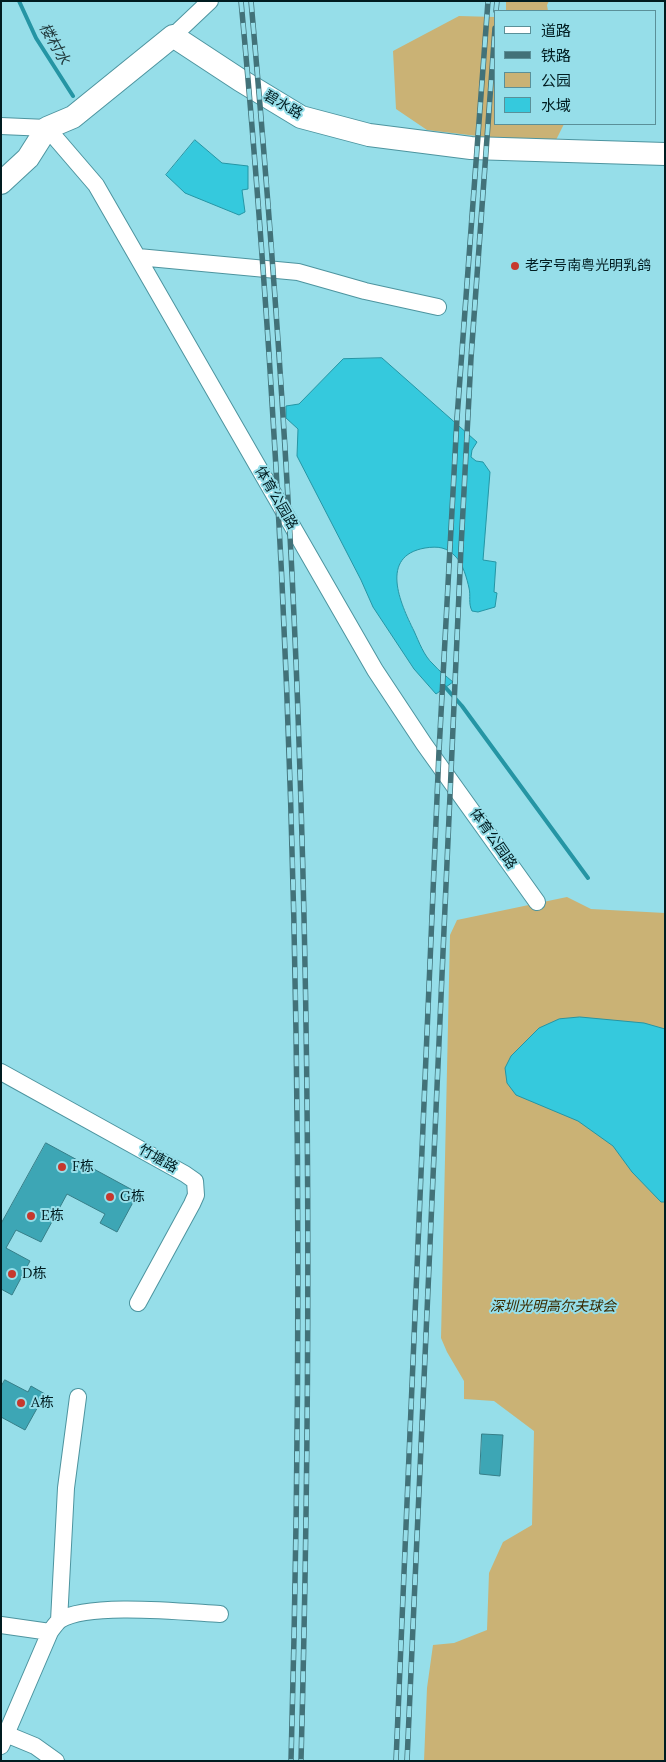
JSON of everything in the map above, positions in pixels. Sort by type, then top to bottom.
[{"type":"street","points":[[1,126],[47,128],[74,118],[173,36],[210,1]]},
{"type":"street","name":"碧水路","points":[[173,36],[301,117],[369,135],[471,148],[615,151],[665,155]]},
{"type":"street","points":[[1,183],[28,158],[47,128]]},
{"type":"street","name":"体育公园路","points":[[47,128],[96,185],[375,670],[424,744],[537,902]]},
{"type":"street","points":[[138,257],[298,272],[365,291],[438,307]]},
{"type":"street","name":"竹塘路","points":[[1,1072],[195,1181],[196,1195],[192,1204],[138,1303]]},
{"type":"street","points":[[56,1761],[35,1746],[3,1737],[54,1626],[66,1488],[78,1397]]},
{"type":"street","points":[[1,1625],[54,1626],[80,1613],[115,1610],[220,1614]]},
{"type":"green space","points":[[506,1],[549,1],[548,10],[506,10]]},
{"type":"green space","points":[[459,16],[493,17],[493,125],[564,125],[556,140],[511,140],[427,130],[396,109],[393,51]]},
{"type":"green space","name":"深圳光明高尔夫球会","points":[[567,897],[591,909],[665,913],[665,1761],[424,1761],[427,1688],[433,1645],[454,1643],[487,1630],[489,1573],[503,1542],[532,1525],[534,1431],[494,1401],[464,1399],[464,1381],[441,1338],[450,935],[457,920]]},
{"type":"water","points":[[195,140],[222,163],[248,166],[248,189],[242,190],[245,212],[239,215],[185,193],[166,175]]},
{"type":"water","points":[[382,358],[477,442],[472,450],[471,457],[476,461],[483,462],[490,472],[483,560],[496,562],[494,592],[497,593],[495,607],[478,612],[472,611],[469,588],[463,568],[456,557],[446,549],[430,547],[411,553],[402,560],[398,570],[399,595],[422,649],[430,661],[453,682],[436,694],[414,669],[373,607],[297,456],[298,429],[286,418],[286,406],[299,404],[343,359]]},
{"type":"water","points":[[580,1017],[644,1023],[665,1029],[665,1202],[661,1202],[632,1172],[613,1146],[578,1121],[516,1095],[507,1083],[505,1068],[511,1056],[539,1028],[559,1019]]},
{"type":"building","points":[[46,1143],[138,1193],[117,1232],[100,1223],[105,1214],[67,1194],[41,1242],[16,1230],[6,1248],[30,1261],[12,1295],[1,1289],[1,1224]]},
{"type":"building","name":"A栋","points":[[5,1380],[28,1392],[31,1386],[45,1394],[25,1430],[1,1417],[1,1387]]},
{"type":"building","points":[[482,1434],[503,1435],[500,1476],[480,1474]]},
{"type":"waterway","name":"楼村水","points":[[19,1],[36,38],[73,96]]},
{"type":"waterway","points":[[445,687],[462,706],[588,878]]},
{"type":"railway","points":[[241,1],[253,133],[269,354],[287,705],[293,881],[298,1233],[295,1585],[291,1761]]},
{"type":"railway","points":[[251,1],[267,186],[286,464],[296,650],[303,870],[308,1252],[306,1507],[301,1761]]},
{"type":"railway","points":[[396,1761],[439,751],[457,418],[488,1]]},
{"type":"railway","points":[[496,10],[497,1]]},
{"type":"railway","points":[[407,1761],[461,548],[471,358],[493,56]]},
{"type":"place","name":"老字号南粤光明乳鸽","points":[[515,266]]},
{"type":"place","name":"F栋","points":[[62,1167]]},
{"type":"place","name":"G栋","points":[[110,1197]]},
{"type":"place","name":"E栋","points":[[31,1216]]},
{"type":"place","name":"D栋","points":[[12,1274]]},
{"type":"place","name":"A栋","points":[[21,1403]]}]
